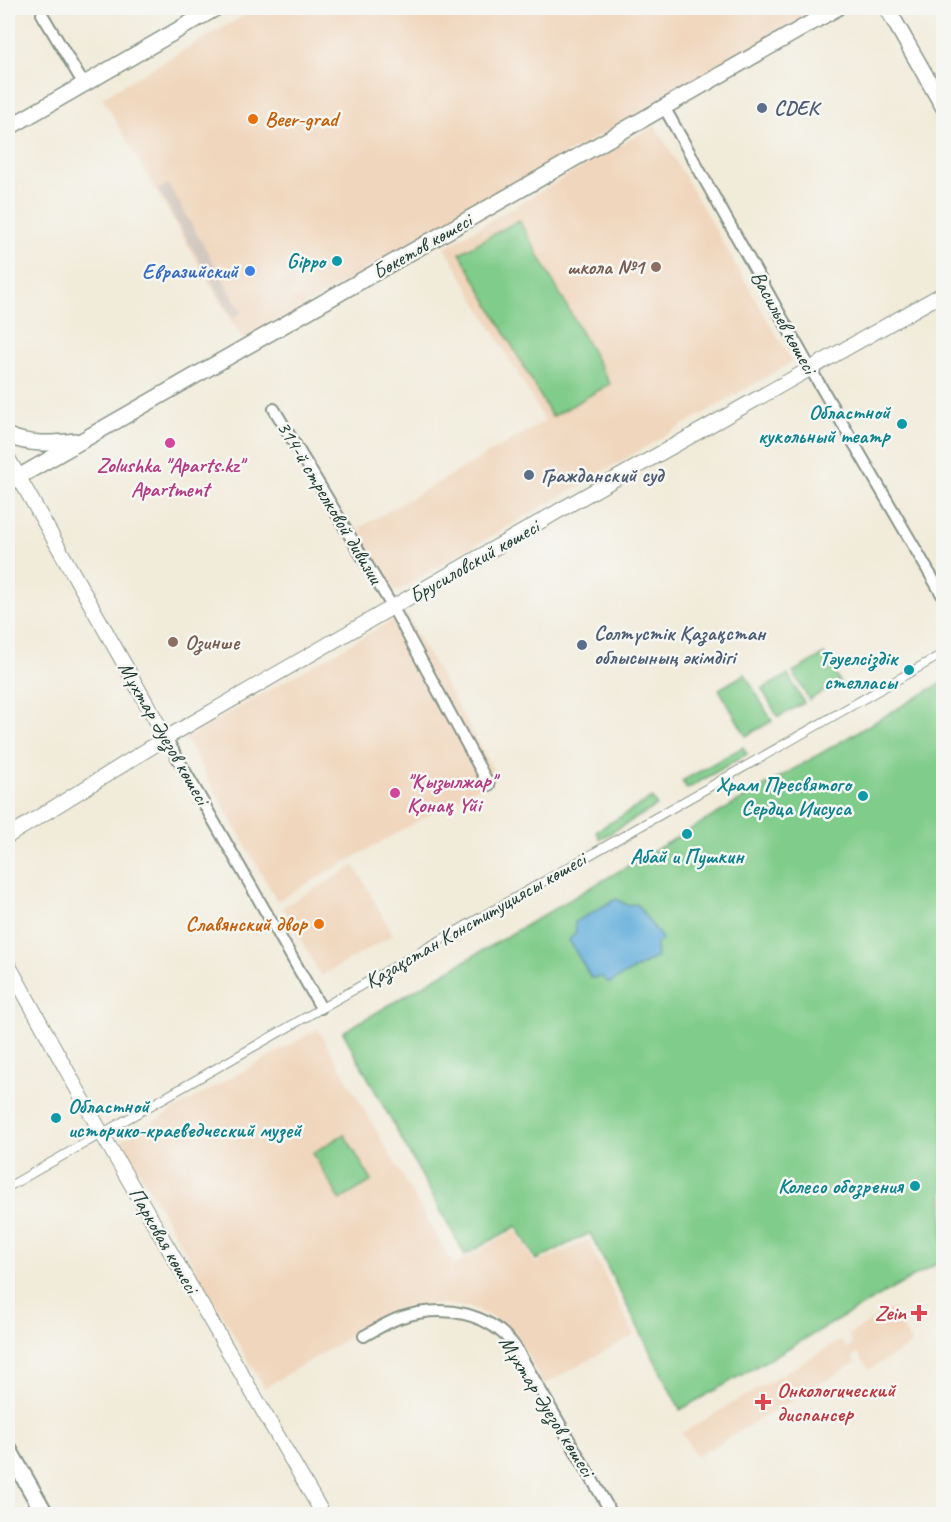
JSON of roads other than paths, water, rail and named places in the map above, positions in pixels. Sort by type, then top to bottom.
[{"type":"main road","points":[[8,128],[216,8]]},
{"type":"main road","name":"Бөкетов көшесі","points":[[13,480],[837,8]]},
{"type":"main road","points":[[887,8],[944,108]]},
{"type":"main road","points":[[8,436],[28,442],[44,443],[84,440]]},
{"type":"main road","points":[[8,1449],[45,1515]]},
{"type":"street","points":[[40,10],[83,83]]},
{"type":"street","name":"Васильев көшесі","points":[[664,107],[810,368],[944,598]]},
{"type":"street","name":"Брусиловский көшесі","points":[[8,836],[166,738],[944,293]]},
{"type":"street","name":"314-й стрелковой дивизии","points":[[274,409],[393,608],[489,785]]},
{"type":"street","name":"Мұхтар Әуезов көшесі","points":[[8,458],[13,480],[166,738],[321,1008]]},
{"type":"street","name":"Қазақстан Конституциясы көшесі","points":[[8,1188],[944,653]]},
{"type":"street","name":"Парковая көшесі","points":[[8,964],[102,1134],[323,1515]]},
{"type":"street","name":"Мұхтар Әуезов көшесі","points":[[364,1336],[394,1320],[424,1312],[466,1314],[495,1326],[516,1348],[612,1515]]},
{"type":"water","points":[[616,899],[627,905],[637,904],[662,939],[656,945],[657,957],[609,983],[602,977],[591,978],[569,940],[576,932],[575,922]]},
{"type":"place","name":"CDEK","points":[[762,108]]},
{"type":"place","name":"Beer-grad","points":[[253,119]]},
{"type":"place","name":"Gippo","points":[[337,261]]},
{"type":"place","name":"школа №1","points":[[656,267]]},
{"type":"place","name":"Евразийский","points":[[250,271]]},
{"type":"place","name":"Областной кукольный театр","points":[[902,424]]},
{"type":"place","name":"Zolushka \"Aparts.kz\" Apartment","points":[[170,443]]},
{"type":"place","name":"Гражданский суд","points":[[529,475]]},
{"type":"place","name":"Озинше","points":[[173,642]]},
{"type":"place","name":"Солтүстік Қазақстан облысының әкімдігі","points":[[582,645]]},
{"type":"place","name":"Тәуелсіздік стелласы","points":[[909,670]]},
{"type":"place","name":"\"Қызылжар\" Қонақ Үйі","points":[[395,793]]},
{"type":"place","name":"Храм Пресвятого Сердца Иисуса","points":[[863,796]]},
{"type":"place","name":"Абай и Пушкин","points":[[687,834]]},
{"type":"place","name":"Славянский двор","points":[[319,924]]},
{"type":"place","name":"Oбластной историко-краеведческий музей","points":[[56,1118]]},
{"type":"place","name":"Колесо обозрения","points":[[915,1186]]},
{"type":"place","name":"Zein","points":[[919,1313]]},
{"type":"place","name":"Онкологический диспансер","points":[[763,1402]]}]
